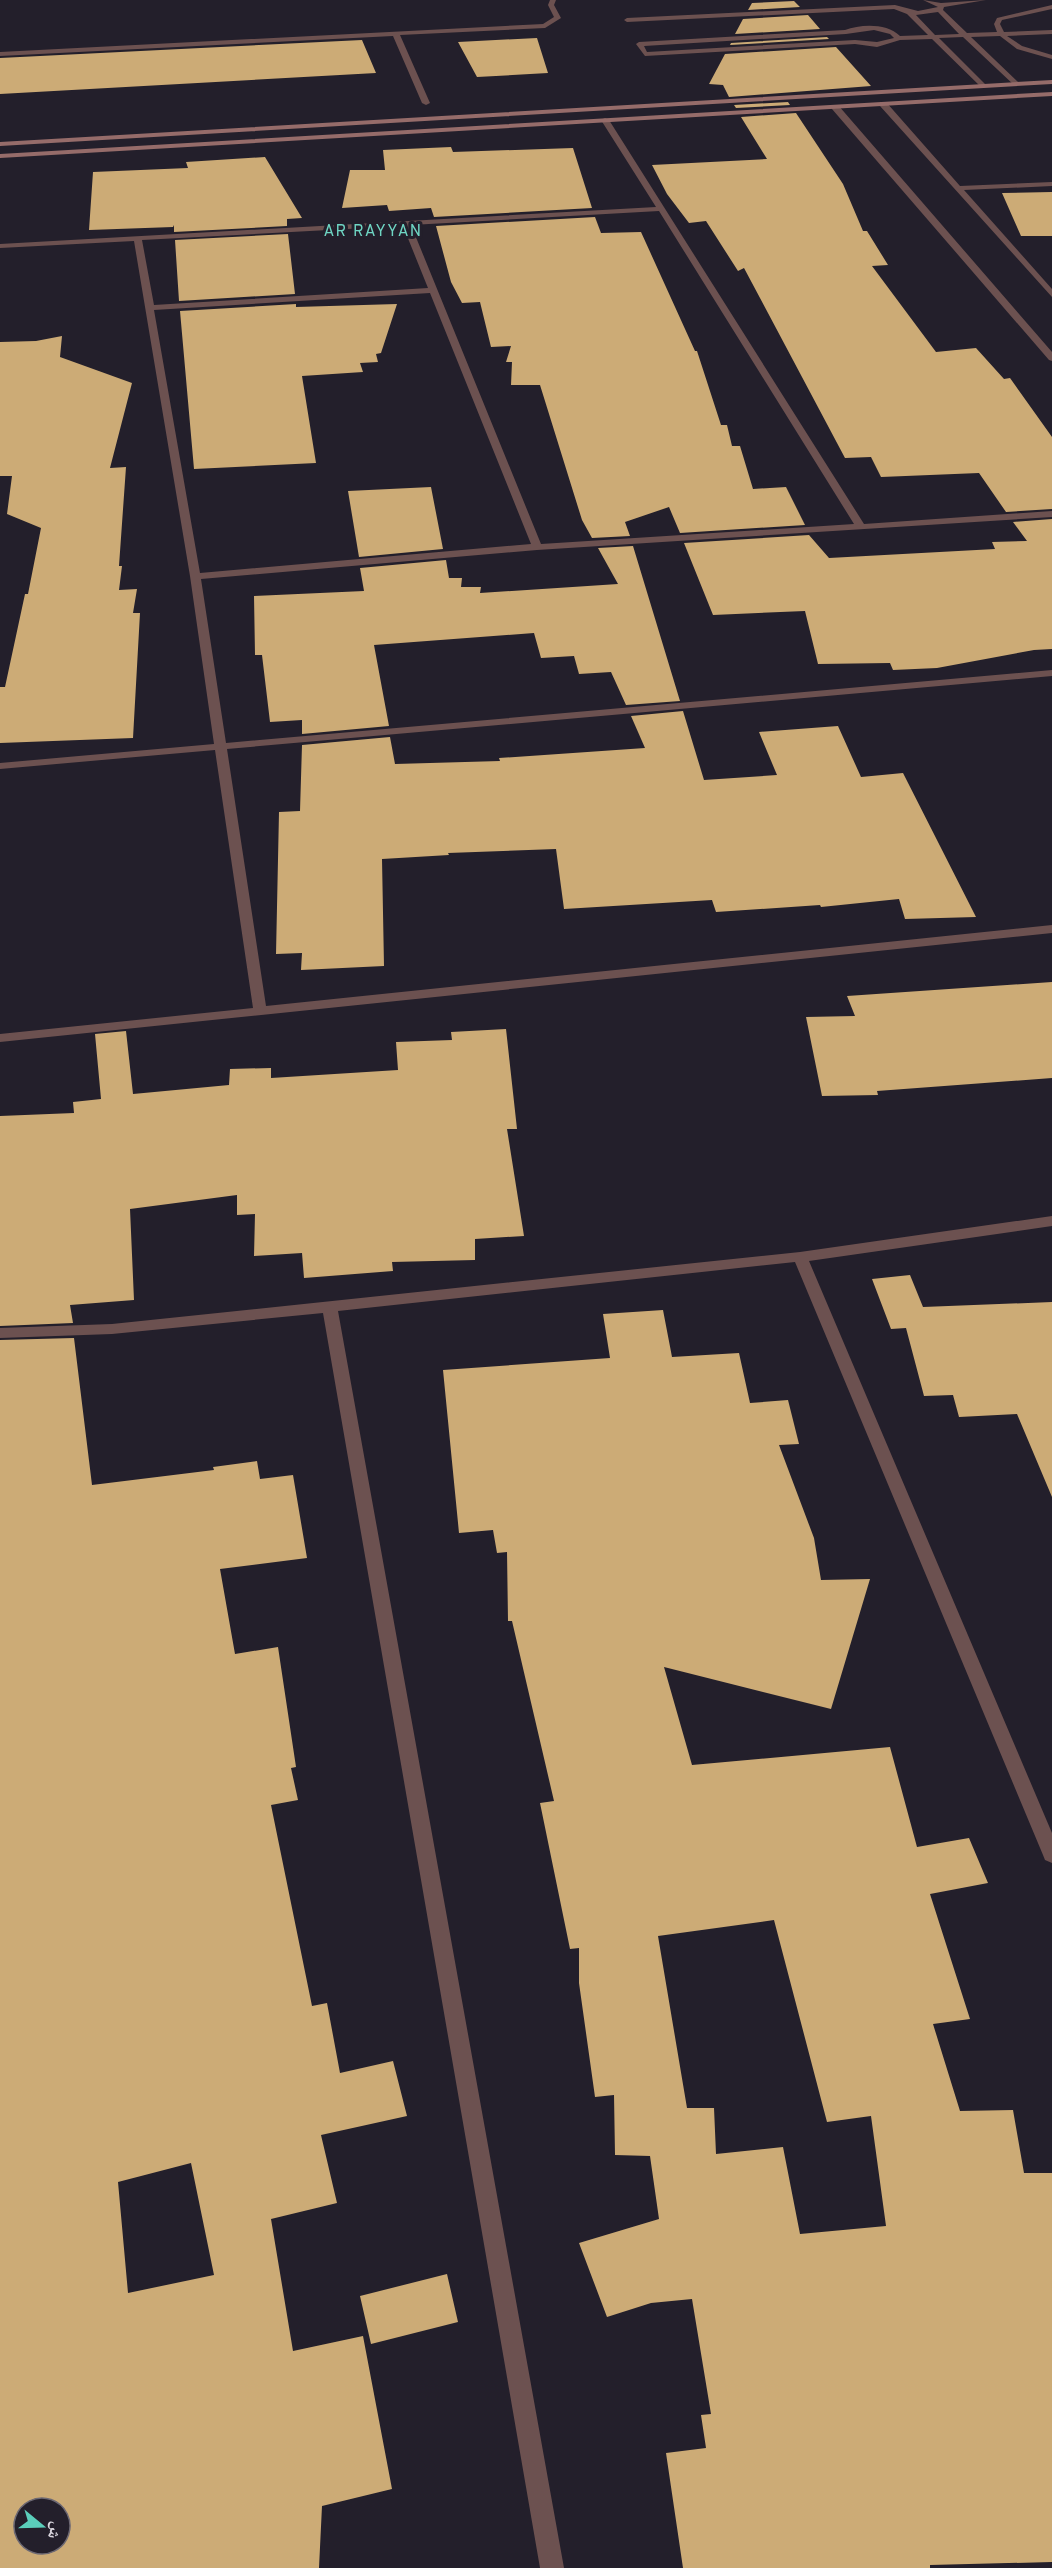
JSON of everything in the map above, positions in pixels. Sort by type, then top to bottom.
[{"type":"street","points":[[0,54],[545,26],[558,18],[551,5],[553,0]]},
{"type":"street","points":[[895,7],[895,4],[904,0]]},
{"type":"street","points":[[926,0],[940,8],[1015,84]]},
{"type":"street","points":[[627,20],[895,7],[909,12],[923,13],[983,0]]},
{"type":"street","points":[[1052,7],[999,19],[997,24],[1000,35],[1009,43],[1052,57]]},
{"type":"street","points":[[909,12],[982,86]]},
{"type":"street","points":[[1019,14],[1052,12]]},
{"type":"street","points":[[898,38],[892,32],[863,28],[846,32],[639,44],[645,54],[855,42],[879,44],[895,41],[898,38],[1052,32]]},
{"type":"street","points":[[396,34],[426,103]]},
{"type":"street","points":[[0,144],[1052,82]]},
{"type":"street","points":[[0,156],[1052,94]]},
{"type":"street","points":[[883,104],[1052,294]]},
{"type":"street","points":[[836,107],[1052,358]]},
{"type":"street","points":[[605,120],[861,528]]},
{"type":"street","points":[[958,188],[1052,184]]},
{"type":"street","points":[[0,246],[660,209]]},
{"type":"street","points":[[406,223],[537,547]]},
{"type":"street","points":[[138,238],[195,576],[260,1011]]},
{"type":"street","points":[[149,308],[433,290]]},
{"type":"street","points":[[195,576],[537,547],[1052,514]]},
{"type":"street","points":[[0,766],[1052,673]]},
{"type":"street","points":[[0,1038],[1052,929]]},
{"type":"street","points":[[0,1333],[112,1329],[800,1257],[1052,1221]]},
{"type":"street","points":[[800,1257],[1052,1855]]},
{"type":"street","points":[[330,1307],[552,2568]]},
{"type":"building","points":[[794,1],[800,7],[748,10],[752,3]]},
{"type":"building","points":[[808,15],[820,29],[735,34],[743,19]]},
{"type":"building","points":[[827,37],[829,39],[730,45],[731,43]]},
{"type":"building","points":[[537,38],[548,73],[477,77],[458,42]]},
{"type":"building","points":[[362,40],[376,73],[0,94],[0,58]]},
{"type":"building","points":[[836,47],[871,86],[729,97],[723,85],[709,84],[725,54]]},
{"type":"building","points":[[788,102],[790,105],[736,108],[734,105]]},
{"type":"building","points":[[796,113],[843,184],[863,231],[867,231],[888,265],[872,266],[936,352],[976,348],[1004,379],[1010,378],[1052,437],[1052,509],[1006,512],[979,473],[881,477],[871,457],[845,458],[744,268],[738,271],[706,221],[689,223],[667,194],[652,165],[767,159],[741,117]]},
{"type":"building","points":[[451,147],[453,152],[573,148],[592,208],[434,217],[431,208],[389,211],[387,205],[342,208],[350,170],[385,170],[383,150]]},
{"type":"building","points":[[265,157],[302,218],[287,219],[287,226],[174,232],[174,225],[173,227],[89,230],[93,172],[188,168],[186,162]]},
{"type":"building","points":[[1052,192],[1052,236],[1021,236],[1002,193]]},
{"type":"building","points":[[595,217],[601,233],[641,232],[695,351],[697,351],[721,425],[727,425],[732,446],[740,446],[753,489],[786,487],[805,525],[680,533],[669,507],[625,522],[630,536],[592,538],[582,520],[540,385],[511,385],[512,362],[506,362],[511,346],[491,347],[480,302],[462,303],[451,282],[436,226]]},
{"type":"building","points":[[288,234],[295,294],[179,301],[175,240]]},
{"type":"building","points":[[296,304],[296,307],[397,304],[381,353],[376,354],[378,362],[360,363],[363,372],[302,376],[316,463],[194,469],[180,311]]},
{"type":"building","points":[[62,336],[60,357],[132,383],[110,468],[126,467],[119,590],[137,589],[133,613],[140,613],[133,738],[0,743],[0,687],[5,687],[25,594],[28,594],[41,528],[7,514],[12,476],[0,476],[0,342],[36,341]]},
{"type":"building","points":[[431,487],[443,549],[359,557],[348,491]]},
{"type":"building","points":[[1052,519],[1052,649],[1034,650],[937,668],[893,670],[890,663],[818,664],[805,611],[713,615],[684,543],[809,535],[829,558],[995,549],[992,542],[1027,541],[1013,522]]},
{"type":"building","points":[[633,546],[680,701],[626,705],[611,672],[579,674],[574,656],[541,658],[534,633],[374,645],[389,726],[302,734],[302,720],[270,722],[262,655],[255,655],[254,596],[364,591],[360,568],[446,560],[449,578],[462,578],[461,587],[481,587],[480,593],[618,584],[598,548]]},
{"type":"building","points":[[683,711],[704,780],[777,775],[759,732],[838,726],[861,777],[903,773],[976,917],[905,919],[899,899],[821,907],[820,905],[716,912],[712,900],[564,909],[556,849],[448,853],[449,855],[382,859],[384,966],[301,970],[302,953],[276,954],[279,812],[300,811],[302,745],[390,737],[395,764],[500,761],[499,758],[645,748],[631,716]]},
{"type":"building","points":[[1052,982],[1052,1078],[877,1091],[878,1095],[822,1096],[806,1017],[855,1016],[847,996]]},
{"type":"building","points":[[506,1029],[517,1129],[507,1129],[524,1236],[475,1239],[475,1260],[392,1262],[393,1271],[304,1278],[302,1253],[254,1256],[255,1214],[237,1215],[237,1195],[130,1209],[134,1300],[70,1305],[73,1323],[0,1326],[0,1116],[74,1113],[73,1102],[101,1099],[95,1034],[126,1031],[133,1094],[229,1085],[230,1069],[271,1068],[271,1078],[398,1070],[396,1042],[452,1040],[451,1032]]},
{"type":"building","points":[[910,1275],[923,1307],[1052,1302],[1052,1497],[1017,1414],[959,1417],[953,1395],[924,1396],[906,1328],[891,1329],[872,1279]]},
{"type":"building","points":[[663,1310],[672,1357],[739,1353],[750,1403],[788,1400],[799,1444],[779,1445],[814,1538],[821,1580],[870,1579],[831,1709],[664,1667],[692,1765],[890,1747],[917,1847],[969,1838],[988,1883],[930,1894],[970,2019],[933,2024],[960,2111],[1013,2110],[1024,2173],[1052,2173],[1052,2562],[930,2565],[930,2568],[683,2568],[666,2453],[706,2448],[701,2415],[711,2414],[692,2299],[651,2303],[607,2317],[579,2243],[659,2219],[650,2156],[615,2155],[614,2095],[595,2097],[579,1983],[579,1948],[570,1949],[540,1803],[554,1801],[512,1621],[508,1621],[507,1552],[497,1553],[493,1530],[459,1533],[443,1370],[610,1358],[603,1314]],"holes":[[[774,1920],[827,2122],[871,2116],[886,2226],[800,2234],[783,2147],[716,2154],[714,2108],[687,2108],[658,1936]]]},
{"type":"building","points":[[74,1338],[92,1485],[214,1470],[213,1467],[257,1461],[260,1479],[293,1475],[307,1558],[220,1569],[235,1654],[278,1647],[296,1767],[291,1768],[298,1800],[271,1805],[312,2006],[327,2003],[340,2073],[393,2061],[407,2116],[321,2135],[337,2203],[271,2219],[293,2351],[363,2336],[392,2489],[322,2506],[319,2568],[0,2568],[0,1340]],"holes":[[[191,2163],[214,2275],[128,2293],[118,2182]]]},
{"type":"building","points":[[447,2274],[458,2322],[371,2344],[360,2296]]},
{"type":"district","name":"AR RAYYAN","points":[[373,230]]}]
